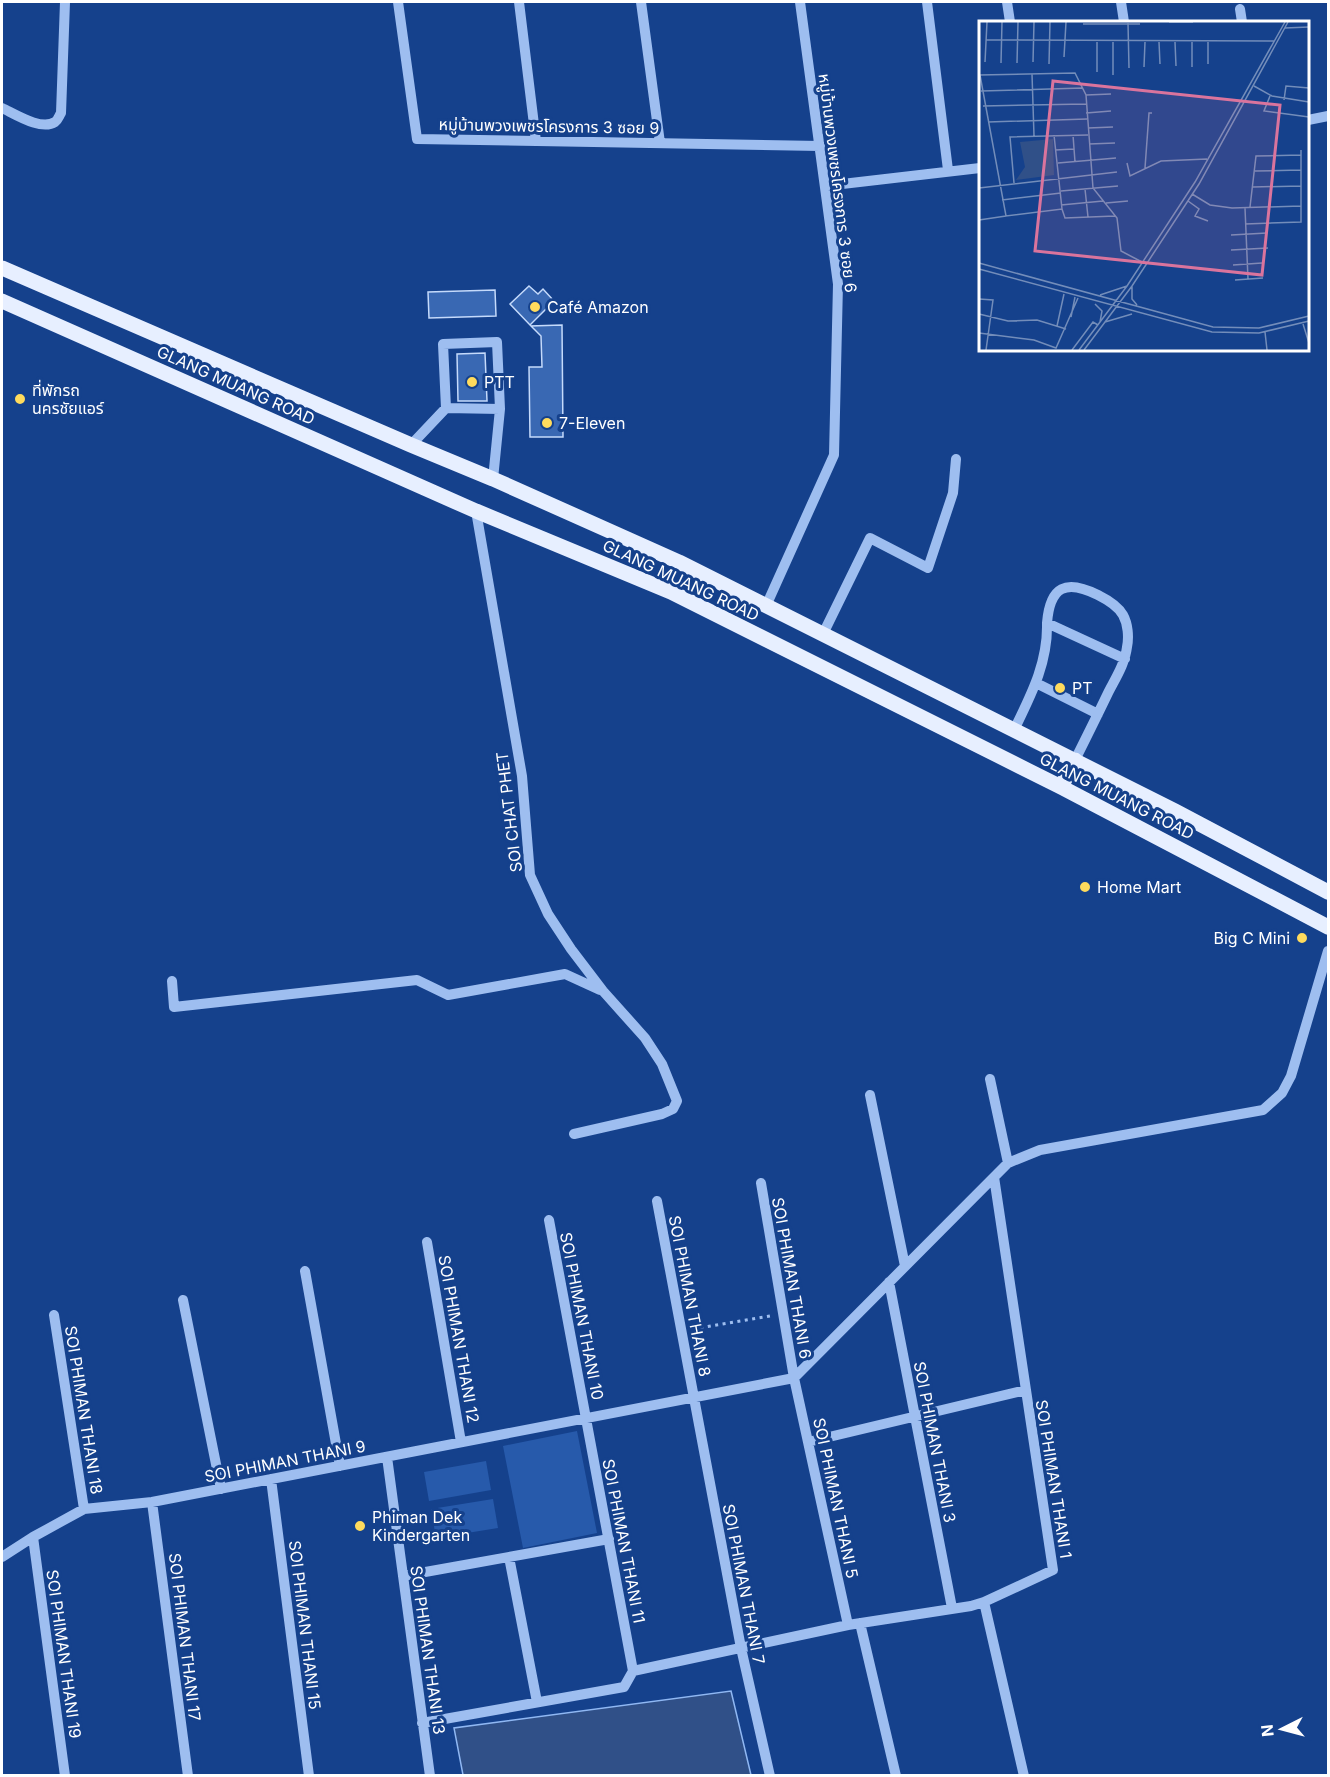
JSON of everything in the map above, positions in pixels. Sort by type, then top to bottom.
[{"type":"main road","name":"GLANG MUANG ROAD","points":[[2,268],[493,479],[679,562],[1075,760],[1329,892]]},
{"type":"main road","name":"GLANG MUANG ROAD","points":[[2,302],[476,511],[671,592],[1061,787],[1329,927]]},
{"type":"main road","points":[[1061,787],[1075,760]]},
{"type":"street","points":[[2,108],[37,123],[46,124],[55,122],[61,113],[65,2]]},
{"type":"street","name":"หมู่บ้านพวงเพชรโครงการ 3 ซอย 9","points":[[398,2],[417,139],[820,146]]},
{"type":"street","points":[[519,2],[536,141]]},
{"type":"street","points":[[641,2],[660,143]]},
{"type":"street","name":"หมู่บ้านพวงเพชรโครงการ 3 ซอย 6","points":[[766,606],[834,455],[838,284],[800,2]]},
{"type":"street","points":[[927,2],[948,170]]},
{"type":"street","points":[[1007,2],[1010,21]]},
{"type":"street","points":[[1121,2],[1124,21]]},
{"type":"street","points":[[1240,9],[1242,21]]},
{"type":"street","points":[[1309,120],[1329,116]]},
{"type":"street","points":[[825,186],[979,168]]},
{"type":"street","points":[[411,445],[446,408],[443,344],[497,342],[500,409],[493,479]]},
{"type":"street","points":[[446,408],[500,409]]},
{"type":"street","points":[[823,634],[870,538],[928,568],[953,493],[956,459]]},
{"type":"street","name":"SOI CHAT PHET","points":[[476,511],[522,776],[530,875],[548,914],[603,992],[645,1038],[662,1064],[677,1101],[673,1109],[662,1114],[573,1134]]},
{"type":"street","points":[[1014,730],[1036,683],[1044,658],[1051,602],[1060,589],[1067,586],[1075,586],[1095,594],[1109,601],[1123,615],[1128,635],[1125,659],[1075,760]]},
{"type":"street","points":[[1047,623],[1125,659]]},
{"type":"street","points":[[1036,683],[1098,714]]},
{"type":"street","points":[[794,1378],[1008,1164],[1040,1150],[1263,1110],[1282,1093],[1291,1076],[1329,951]]},
{"type":"street","points":[[172,981],[174,1007],[417,980],[448,995],[565,974],[603,992]]},
{"type":"street","points":[[990,1079],[1008,1164]]},
{"type":"street","points":[[870,1095],[905,1266]]},
{"type":"street","name":"SOI PHIMAN THANI 1","points":[[984,1602],[1053,1570],[994,1177]]},
{"type":"street","name":"SOI PHIMAN THANI 6","points":[[761,1183],[794,1378]]},
{"type":"street","name":"SOI PHIMAN THANI 8","points":[[657,1201],[693,1397]]},
{"type":"street","name":"SOI PHIMAN THANI 10","points":[[549,1220],[586,1418]]},
{"type":"street","name":"SOI PHIMAN THANI 12","points":[[427,1242],[461,1442]]},
{"type":"street","points":[[305,1271],[340,1466]]},
{"type":"street","name":"SOI PHIMAN THANI 3","points":[[889,1282],[952,1608]]},
{"type":"street","points":[[183,1300],[221,1489]]},
{"type":"street","name":"SOI PHIMAN THANI 18","points":[[54,1315],[84,1509]]},
{"type":"street","name":"SOI PHIMAN THANI 9","points":[[2,1557],[84,1509],[152,1502],[794,1378]]},
{"type":"street","name":"SOI PHIMAN THANI 5","points":[[794,1378],[848,1625]]},
{"type":"street","points":[[808,1442],[1026,1390]]},
{"type":"street","name":"SOI PHIMAN THANI 7","points":[[693,1397],[741,1648],[770,1776]]},
{"type":"street","name":"SOI PHIMAN THANI 11","points":[[586,1418],[633,1671]]},
{"type":"street","name":"SOI PHIMAN THANI 13","points":[[387,1456],[430,1776]]},
{"type":"street","name":"SOI PHIMAN THANI 15","points":[[271,1479],[309,1776]]},
{"type":"street","name":"SOI PHIMAN THANI 17","points":[[152,1502],[188,1776]]},
{"type":"street","name":"SOI PHIMAN THANI 19","points":[[33,1537],[64,1776]]},
{"type":"street","points":[[403,1576],[609,1539]]},
{"type":"street","points":[[509,1557],[537,1702]]},
{"type":"street","points":[[422,1723],[624,1687],[633,1671],[848,1625],[984,1602],[1024,1776]]},
{"type":"street","points":[[860,1623],[896,1776]]},
{"type":"path","points":[[681,1331],[783,1314]]},
{"type":"shaded area","points":[[577,1431],[597,1533],[523,1548],[503,1446]]},
{"type":"shaded area","points":[[486,1461],[491,1490],[429,1501],[424,1472]]},
{"type":"shaded area","points":[[493,1499],[498,1528],[436,1538],[431,1509]]},
{"type":"shaded area","points":[[731,1691],[751,1775],[463,1775],[454,1728]]},
{"type":"building","points":[[529,286],[538,294],[543,289],[554,301],[530,325],[510,304]]},
{"type":"building","points":[[495,290],[496,316],[429,318],[428,292]]},
{"type":"building","points":[[562,325],[563,437],[530,437],[529,367],[542,367],[541,336],[531,326]]},
{"type":"building","points":[[485,353],[487,401],[458,401],[457,354]]},
{"type":"place","name":"Café Amazon","points":[[535,307]]},
{"type":"place","name":"PTT","points":[[472,382]]},
{"type":"place","name":"ที่พักรถ นครชัยแอร์","points":[[20,399]]},
{"type":"place","name":"7-Eleven","points":[[547,423]]},
{"type":"place","name":"PT","points":[[1060,688]]},
{"type":"place","name":"Home Mart","points":[[1085,887]]},
{"type":"place","name":"Big C Mini","points":[[1302,938]]},
{"type":"place","name":"Phiman Dek Kindergarten","points":[[360,1526]]}]
